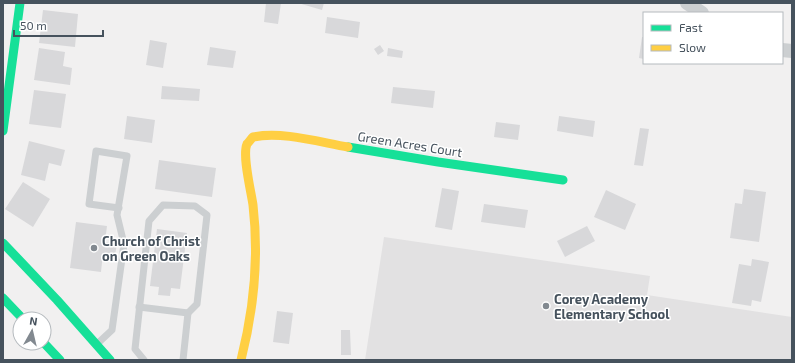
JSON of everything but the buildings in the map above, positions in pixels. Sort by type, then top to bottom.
[{"type":"street","points":[[3,131],[20,3]]},
{"type":"street","points":[[687,3],[700,12]]},
{"type":"street","name":"Green Acres Court","points":[[241,360],[249,328],[254,297],[255,231],[245,155],[247,145],[253,138],[263,135],[289,137],[438,162],[563,180]]},
{"type":"street","points":[[3,243],[97,344],[110,360]]},
{"type":"street","points":[[3,298],[15,311]]},
{"type":"street","points":[[52,351],[60,360]]},
{"type":"lane","points":[[97,344],[112,330],[124,244],[117,215],[127,156],[96,151],[89,204],[118,208]]},
{"type":"lane","points":[[144,360],[135,349],[149,221],[163,205],[195,206],[207,215],[197,304],[188,313],[183,360]]},
{"type":"lane","points":[[140,307],[188,313]]},
{"type":"shaded area","name":"Corey Academy Elementary School","points":[[384,237],[650,276],[647,295],[792,317],[792,360],[365,360]]},
{"type":"traffic: fast","points":[[3,131],[20,3]]},
{"type":"traffic: fast","points":[[348,147],[563,180]]},
{"type":"traffic: fast","points":[[3,243],[57,300],[110,360]]},
{"type":"traffic: fast","points":[[3,298],[15,311]]},
{"type":"traffic: fast","points":[[52,351],[60,360]]},
{"type":"traffic: slow","points":[[241,360],[252,302],[255,263],[255,224],[247,173],[247,144],[253,137],[276,135],[348,147]]},
{"type":"place","name":"Church of Christ on Green Oaks","points":[[94,248]]},
{"type":"place","name":"Corey Academy Elementary School","points":[[546,306]]}]
